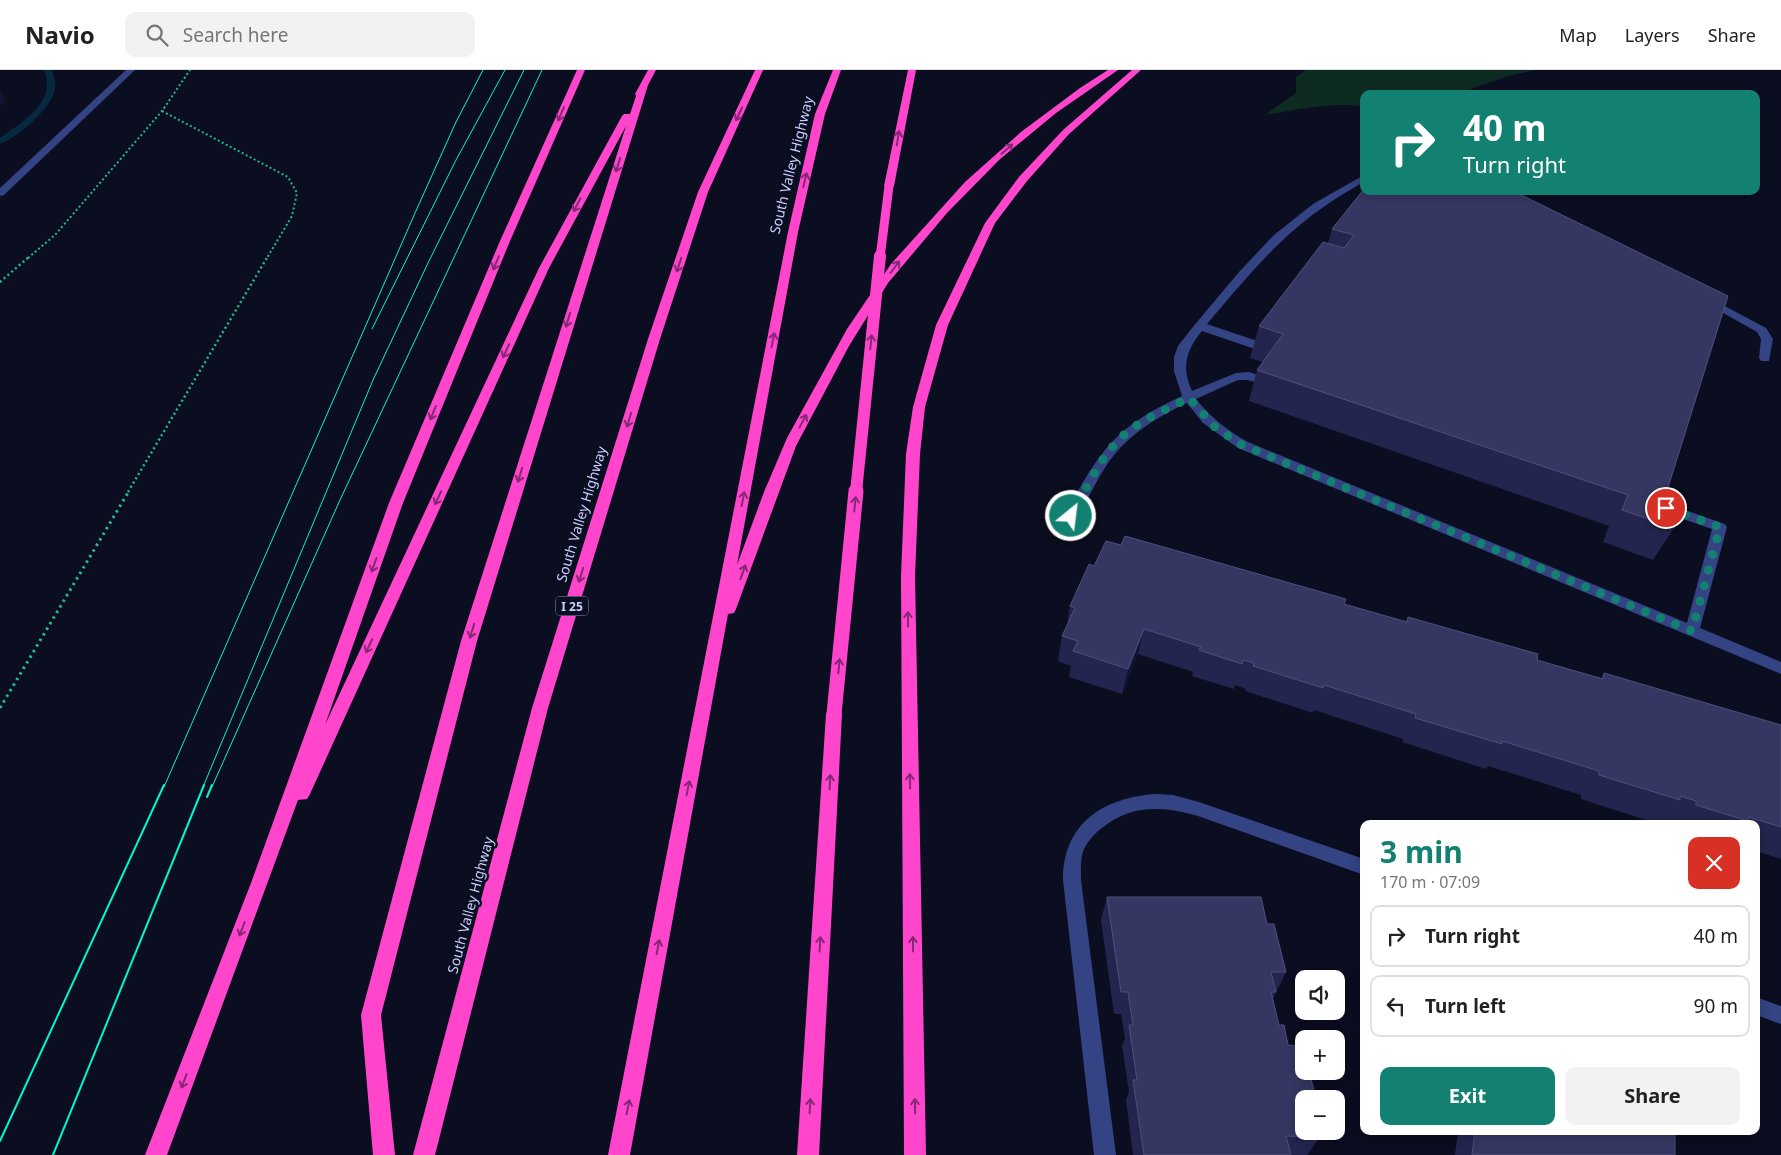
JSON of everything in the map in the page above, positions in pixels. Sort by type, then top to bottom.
[{"type":"highway","points":[[156,1155],[260,883],[396,503],[505,241],[581,70]]},
{"type":"highway","points":[[260,883],[544,268],[652,70]]},
{"type":"highway","name":"South Valley Highway","points":[[424,1155],[540,708],[654,339],[703,192],[759,70]]},
{"type":"highway","name":"South Valley Highway","points":[[619,1155],[793,232],[820,114],[837,70]]},
{"type":"highway","points":[[808,1155],[834,714],[878,274],[890,186],[912,70]]},
{"type":"highway","points":[[714,650],[787,451],[839,352],[894,268],[933,221],[978,175],[1023,135],[1114,70]]},
{"type":"highway","points":[[915,1155],[908,576],[913,454],[919,407],[942,325],[990,223],[1023,179],[1066,132],[1137,70]]},
{"type":"highway","points":[[384,1155],[371,1015],[469,641],[598,226],[644,86]]},
{"type":"street","points":[[0,193],[131,70]]},
{"type":"street","points":[[1360,180],[1314,206],[1281,233],[1245,270],[1200,326],[1184,348],[1180,359],[1183,386],[1189,398],[1216,428],[1242,445],[1781,668]]},
{"type":"street","points":[[1696,294],[1762,330],[1767,338],[1765,358]]},
{"type":"street","points":[[1200,326],[1259,346]]},
{"type":"street","points":[[1071,516],[1106,455],[1120,440],[1141,423],[1189,398],[1240,376],[1249,376],[1264,381]]},
{"type":"street","points":[[1653,504],[1720,527],[1692,631]]},
{"type":"street","points":[[1105,1155],[1072,880],[1074,855],[1085,833],[1096,821],[1116,810],[1147,802],[1172,802],[1199,809],[1360,867]]},
{"type":"street","points":[[1760,1007],[1781,1015]]},
{"type":"path","points":[[0,282],[55,235],[162,111],[190,70]]},
{"type":"path","points":[[0,708],[292,216],[297,193],[288,177],[162,111]]},
{"type":"green space","points":[[1306,70],[1534,70],[1505,77],[1468,90],[1360,90],[1360,106],[1327,106],[1265,115],[1296,93],[1296,77]]},
{"type":"building","points":[[1360,194],[1521,195],[1728,296],[1666,494],[1683,500],[1674,528],[1622,510],[1628,495],[1257,370],[1283,334],[1259,326],[1323,242],[1344,248],[1354,235],[1332,229]]},
{"type":"building","points":[[1125,536],[1346,599],[1344,604],[1407,622],[1408,617],[1538,654],[1537,660],[1603,679],[1604,673],[1781,725],[1781,827],[1748,817],[1748,820],[1745,820],[1696,805],[1696,801],[1680,796],[1680,800],[1599,775],[1599,771],[1502,741],[1502,744],[1415,718],[1416,714],[1324,685],[1323,688],[1253,666],[1254,663],[1243,660],[1242,664],[1199,650],[1201,647],[1144,629],[1128,669],[1073,651],[1078,641],[1062,636],[1075,608],[1070,606],[1089,564],[1094,566],[1106,541],[1121,545]]},
{"type":"building","points":[[1107,897],[1261,897],[1267,924],[1274,924],[1286,972],[1271,972],[1276,992],[1271,992],[1279,1025],[1284,1025],[1288,1045],[1295,1045],[1295,1080],[1311,1080],[1314,1090],[1295,1090],[1295,1136],[1286,1136],[1291,1155],[1144,1155],[1133,1080],[1137,1080],[1129,1025],[1133,1025],[1128,992],[1121,992]]},
{"type":"building","points":[[1474,1135],[1675,1135],[1675,1155],[1472,1155]]},
{"type":"waterway","points":[[0,142],[29,120],[46,102],[51,91],[52,81],[48,70]]},
{"type":"tram line","points":[[164,787],[415,213],[456,122],[483,70]]},
{"type":"tram line","points":[[372,329],[456,160],[505,70]]},
{"type":"tram line","points":[[203,787],[373,380],[428,263],[524,70]]},
{"type":"tram line","points":[[212,787],[340,500],[542,70]]},
{"type":"tram line","points":[[0,1141],[164,785]]},
{"type":"tram line","points":[[53,1155],[204,785]]},
{"type":"tram line","points":[[207,797],[212,785]]},
{"type":"route","points":[[1071,516],[1106,455],[1114,445],[1129,430],[1189,398],[1216,428],[1242,445],[1692,631],[1720,527],[1666,508]]}]
